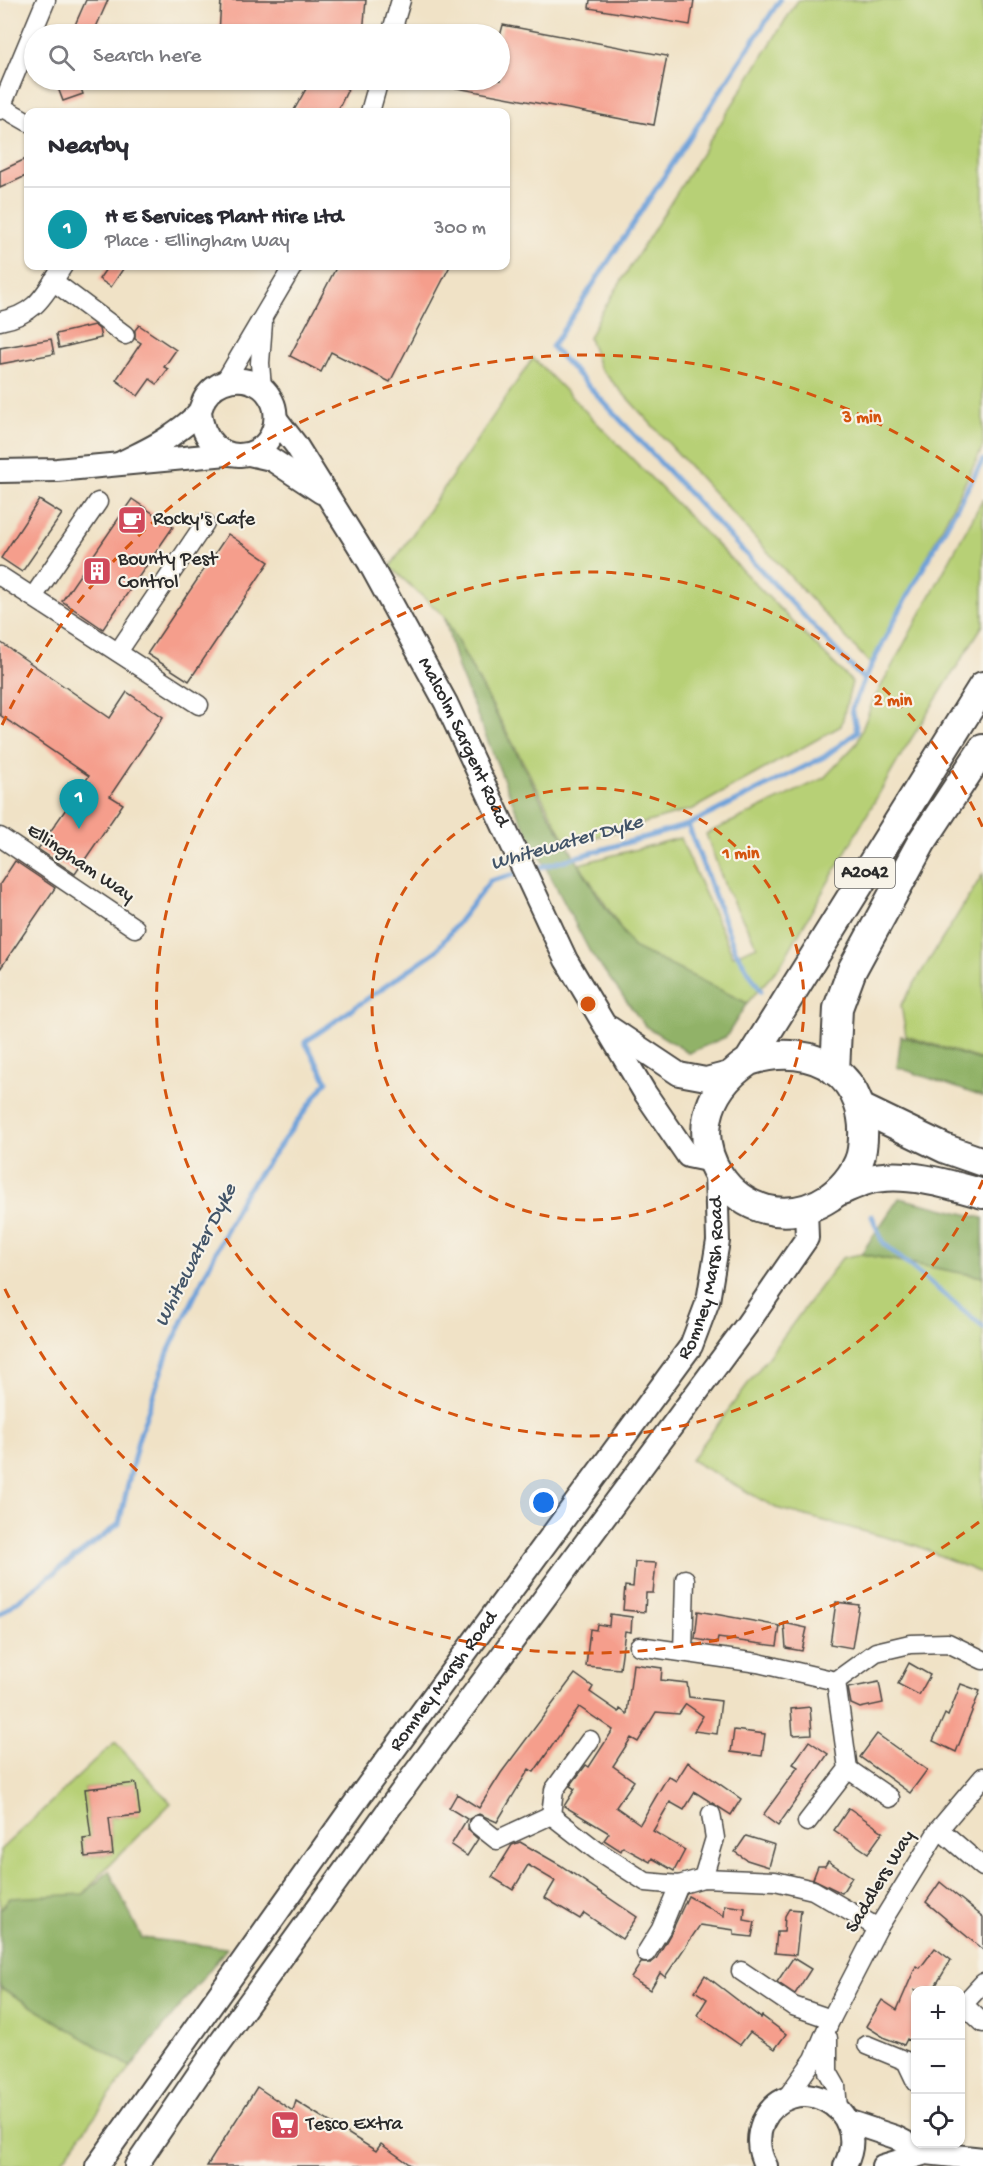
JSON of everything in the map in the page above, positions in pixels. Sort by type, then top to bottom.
[{"type":"main road","name":"A2042","points":[[741,1066],[983,686]]},
{"type":"main road","name":"A2042","points":[[836,1071],[838,1008],[852,969],[921,843],[983,749]]},
{"type":"main road","points":[[837,1192],[852,1175],[861,1154],[864,1131],[861,1108],[851,1088],[836,1071],[816,1059],[794,1053],[771,1054],[741,1066],[718,1088],[709,1108],[705,1130],[714,1167],[733,1192],[755,1206],[780,1211],[806,1209],[837,1192],[868,1180],[884,1177],[941,1181],[983,1194]]},
{"type":"main road","points":[[861,1108],[946,1149],[983,1162]]},
{"type":"street","points":[[36,24],[46,0]]},
{"type":"street","points":[[395,24],[401,0]]},
{"type":"street","points":[[24,53],[1,108],[24,120]]},
{"type":"street","points":[[370,108],[376,90]]},
{"type":"street","points":[[225,381],[291,270]]},
{"type":"street","points":[[0,321],[24,315],[39,302],[58,273],[125,335]]},
{"type":"street","points":[[262,388],[260,363],[263,320]]},
{"type":"street","points":[[0,471],[57,470],[238,454],[260,448],[270,438],[276,419],[274,404],[262,388],[246,380],[225,381],[213,387],[204,399],[200,411],[201,429],[210,444],[238,454]]},
{"type":"street","points":[[121,463],[171,436],[200,411]]},
{"type":"street","name":"Malcolm Sargent Road","points":[[276,419],[296,445],[369,561],[446,703],[566,960],[645,1093],[688,1156],[714,1167]]},
{"type":"street","name":"Malcolm Sargent Road","points":[[238,454],[272,459],[327,496]]},
{"type":"street","points":[[33,597],[98,502]]},
{"type":"street","points":[[118,652],[205,523]]},
{"type":"street","points":[[0,576],[199,705]]},
{"type":"street","name":"Ellingham Way","points":[[0,837],[135,928]]},
{"type":"street","name":"Malcolm Sargent Road","points":[[604,1024],[679,1074],[706,1079],[741,1066]]},
{"type":"street","name":"Romney Marsh Road","points":[[97,2166],[353,1806],[691,1346],[708,1301],[718,1241],[714,1167]]},
{"type":"street","name":"Romney Marsh Road","points":[[136,2166],[212,2054],[412,1777],[746,1326],[807,1238],[806,1209]]},
{"type":"street","points":[[683,1652],[685,1579]]},
{"type":"street","points":[[639,1646],[758,1663],[836,1681],[876,1652],[910,1644],[948,1643],[983,1660]]},
{"type":"street","points":[[807,1822],[848,1769],[836,1681]]},
{"type":"street","points":[[551,1815],[554,1790],[590,1740]]},
{"type":"street","points":[[848,1769],[890,1798]]},
{"type":"street","name":"Saddlers Way","points":[[784,2100],[814,2058],[830,2020],[878,1928],[939,1828],[983,1777]]},
{"type":"street","points":[[703,1878],[715,1838],[711,1814]]},
{"type":"street","points":[[478,1825],[497,1840],[551,1815]]},
{"type":"street","points":[[551,1815],[596,1850],[646,1882],[679,1885],[703,1878],[776,1881],[813,1890],[878,1928]]},
{"type":"street","points":[[939,1828],[983,1867]]},
{"type":"street","points":[[646,1953],[661,1929],[679,1885]]},
{"type":"street","points":[[741,1971],[793,2006],[830,2020]]},
{"type":"street","points":[[965,2004],[983,1983]]},
{"type":"street","points":[[965,2009],[983,2023]]},
{"type":"street","name":"Saddlers Way","points":[[830,2020],[828,2072],[836,2086],[843,2115]]},
{"type":"street","points":[[867,2045],[911,2056]]},
{"type":"street","points":[[766,2166],[761,2157],[758,2141],[760,2129],[767,2115],[784,2100],[809,2095],[825,2099],[843,2115],[926,2153],[983,2159]]},
{"type":"street","points":[[843,2115],[853,2140],[845,2166]]},
{"type":"street","points":[[883,2166],[926,2153]]},
{"type":"green space","points":[[798,0],[983,0],[983,447],[872,666],[599,367],[589,338],[600,315]]},
{"type":"green space","points":[[533,358],[852,682],[841,726],[693,809],[568,845],[444,616],[390,567]]},
{"type":"green space","points":[[983,499],[983,625],[903,752],[780,966],[747,1003],[633,947],[579,864],[680,838],[733,956],[757,946],[726,889],[706,834],[824,778],[857,743],[873,701]]},
{"type":"green space","points":[[444,616],[547,811],[601,901],[633,947],[747,1003],[726,1037],[689,1053],[645,1026],[590,952],[516,810],[458,668]]},
{"type":"green space","points":[[983,874],[983,1060],[906,1036],[901,1005]]},
{"type":"green space","points":[[901,1036],[983,1061],[983,1097],[897,1067]]},
{"type":"green space","points":[[899,1198],[983,1218],[983,1277],[861,1254]]},
{"type":"green space","points":[[861,1254],[983,1277],[983,1574],[915,1545],[776,1508],[691,1460],[842,1258]]},
{"type":"green space","points":[[115,1742],[171,1803],[108,1866],[56,1926],[0,1932],[0,1850]],"holes":[[[136,1783],[139,1815],[109,1818],[113,1854],[85,1857],[83,1840],[91,1838],[85,1789]]]},
{"type":"green space","points":[[109,1871],[142,1938],[227,1948],[131,2067],[0,1987],[0,1909],[10,1898],[84,1894]]},
{"type":"green space","points":[[0,1987],[131,2067],[58,2166],[0,2166]]},
{"type":"building","points":[[86,0],[108,0],[97,24],[75,24]]},
{"type":"building","points":[[221,0],[366,0],[364,24],[220,24]]},
{"type":"building","points":[[590,0],[694,0],[690,25],[589,8]]},
{"type":"building","points":[[510,26],[667,56],[654,125],[467,90],[510,90]]},
{"type":"building","points":[[59,90],[82,90],[83,94],[63,101]]},
{"type":"building","points":[[305,90],[348,90],[339,108],[295,108]]},
{"type":"building","points":[[24,160],[24,177],[0,188],[0,171]]},
{"type":"building","points":[[105,270],[122,270],[111,287],[99,279]]},
{"type":"building","points":[[335,270],[448,270],[390,382],[331,352],[321,372],[290,356]]},
{"type":"building","points":[[94,325],[99,329],[101,338],[59,348],[56,334]]},
{"type":"building","points":[[139,325],[176,350],[164,367],[168,369],[157,384],[150,379],[138,396],[116,380],[141,343],[135,339],[135,330]]},
{"type":"building","points":[[51,339],[54,354],[0,364],[0,348]]},
{"type":"building","points":[[132,499],[173,527],[103,629],[62,601]]},
{"type":"building","points":[[39,500],[62,514],[22,572],[1,558]]},
{"type":"building","points":[[228,534],[269,562],[189,681],[147,654]]},
{"type":"building","points":[[0,642],[110,718],[127,692],[163,717],[110,796],[123,804],[75,874],[38,849],[89,776],[0,715]]},
{"type":"building","points":[[15,861],[55,888],[0,969],[0,884]]},
{"type":"building","points":[[635,1562],[656,1563],[653,1593],[646,1593],[645,1612],[623,1610],[625,1586],[633,1587]]},
{"type":"building","points":[[836,1602],[859,1605],[852,1648],[830,1644]]},
{"type":"building","points":[[698,1611],[780,1626],[777,1646],[718,1638],[717,1643],[695,1639]]},
{"type":"building","points":[[610,1614],[632,1617],[631,1632],[625,1631],[620,1669],[586,1666],[590,1629],[596,1630],[597,1624],[609,1626]]},
{"type":"building","points":[[784,1623],[807,1628],[802,1651],[786,1648]]},
{"type":"building","points":[[909,1663],[930,1675],[919,1695],[898,1684]]},
{"type":"building","points":[[633,1664],[662,1668],[661,1680],[687,1683],[689,1697],[721,1701],[717,1734],[694,1731],[703,1716],[686,1704],[679,1714],[656,1712],[638,1742],[631,1738],[613,1766],[634,1781],[616,1807],[640,1824],[668,1776],[676,1781],[688,1762],[741,1799],[731,1815],[695,1792],[684,1810],[670,1802],[653,1831],[685,1850],[674,1871],[652,1858],[650,1862],[623,1847],[621,1851],[604,1840],[609,1833],[564,1806],[575,1789],[570,1786],[586,1765],[589,1767],[613,1730],[579,1707],[534,1772],[529,1769],[497,1822],[479,1814],[469,1819],[468,1830],[478,1839],[467,1856],[451,1845],[467,1819],[449,1808],[457,1794],[479,1808],[501,1773],[575,1674],[593,1687],[590,1692],[619,1712],[620,1709],[627,1714]]},
{"type":"building","points":[[879,1682],[883,1703],[860,1708],[851,1704],[848,1688]]},
{"type":"building","points":[[961,1684],[980,1691],[956,1752],[933,1741],[945,1714],[948,1716]]},
{"type":"building","points":[[810,1707],[812,1734],[793,1735],[791,1709]]},
{"type":"building","points":[[734,1730],[765,1734],[762,1756],[731,1752]]},
{"type":"building","points":[[877,1734],[927,1770],[910,1793],[860,1757]]},
{"type":"building","points":[[809,1741],[828,1754],[778,1826],[763,1815],[798,1767],[793,1764]]},
{"type":"building","points":[[136,1783],[140,1815],[109,1818],[113,1854],[85,1857],[83,1839],[91,1838],[85,1789]]},
{"type":"building","points":[[849,1808],[883,1832],[868,1853],[834,1830]]},
{"type":"building","points":[[746,1836],[775,1845],[769,1867],[747,1860],[735,1852]]},
{"type":"building","points":[[520,1842],[560,1865],[637,1917],[622,1939],[584,1913],[580,1919],[545,1898],[555,1881],[528,1865],[513,1890],[492,1877],[512,1845]]},
{"type":"building","points":[[828,1861],[852,1877],[842,1893],[813,1879],[818,1866],[825,1866]]},
{"type":"building","points":[[940,1882],[983,1917],[983,1950],[926,1902]]},
{"type":"building","points":[[688,1896],[724,1916],[725,1905],[745,1908],[744,1920],[755,1922],[752,1937],[734,1935],[734,1930],[700,1925],[665,1977],[660,1973],[650,1990],[631,1978],[641,1963],[651,1963],[656,1959]]},
{"type":"building","points":[[789,1909],[801,1910],[796,1955],[775,1953],[777,1932],[784,1932],[785,1916]]},
{"type":"building","points":[[935,1948],[951,1960],[935,1986],[911,1986],[911,2041],[907,2039],[904,2045],[885,2038],[866,2026],[882,2000],[897,2010],[916,1966],[920,1968]]},
{"type":"building","points":[[793,1958],[811,1969],[795,1994],[777,1982]]},
{"type":"building","points":[[705,1975],[786,2034],[775,2049],[750,2032],[740,2045],[697,2015],[707,1999],[695,1991]]},
{"type":"building","name":"Tesco Extra","points":[[257,2087],[293,2111],[296,2101],[376,2151],[381,2144],[412,2166],[207,2166]]},
{"type":"waterway","points":[[780,0],[552,347],[864,680]]},
{"type":"waterway","points":[[531,870],[688,825],[824,757],[857,732],[852,709],[864,680],[896,617],[983,460]]},
{"type":"waterway","points":[[688,825],[735,950],[761,991]]},
{"type":"waterway","name":"Whitewater Dyke","points":[[0,1614],[119,1524],[138,1440],[168,1352],[242,1197],[327,1081],[305,1042],[436,951],[490,881],[519,873]]},
{"type":"waterway","points":[[872,1216],[883,1243],[983,1327]]},
{"type":"place","name":"Rocky's Cafe","points":[[132,520]]},
{"type":"place","name":"Bounty Pest Control","points":[[97,571]]},
{"type":"place","name":"H E Services Plant Hire Ltd","points":[[79,829]]},
{"type":"place","name":"Tesco Extra","points":[[285,2125]]}]
